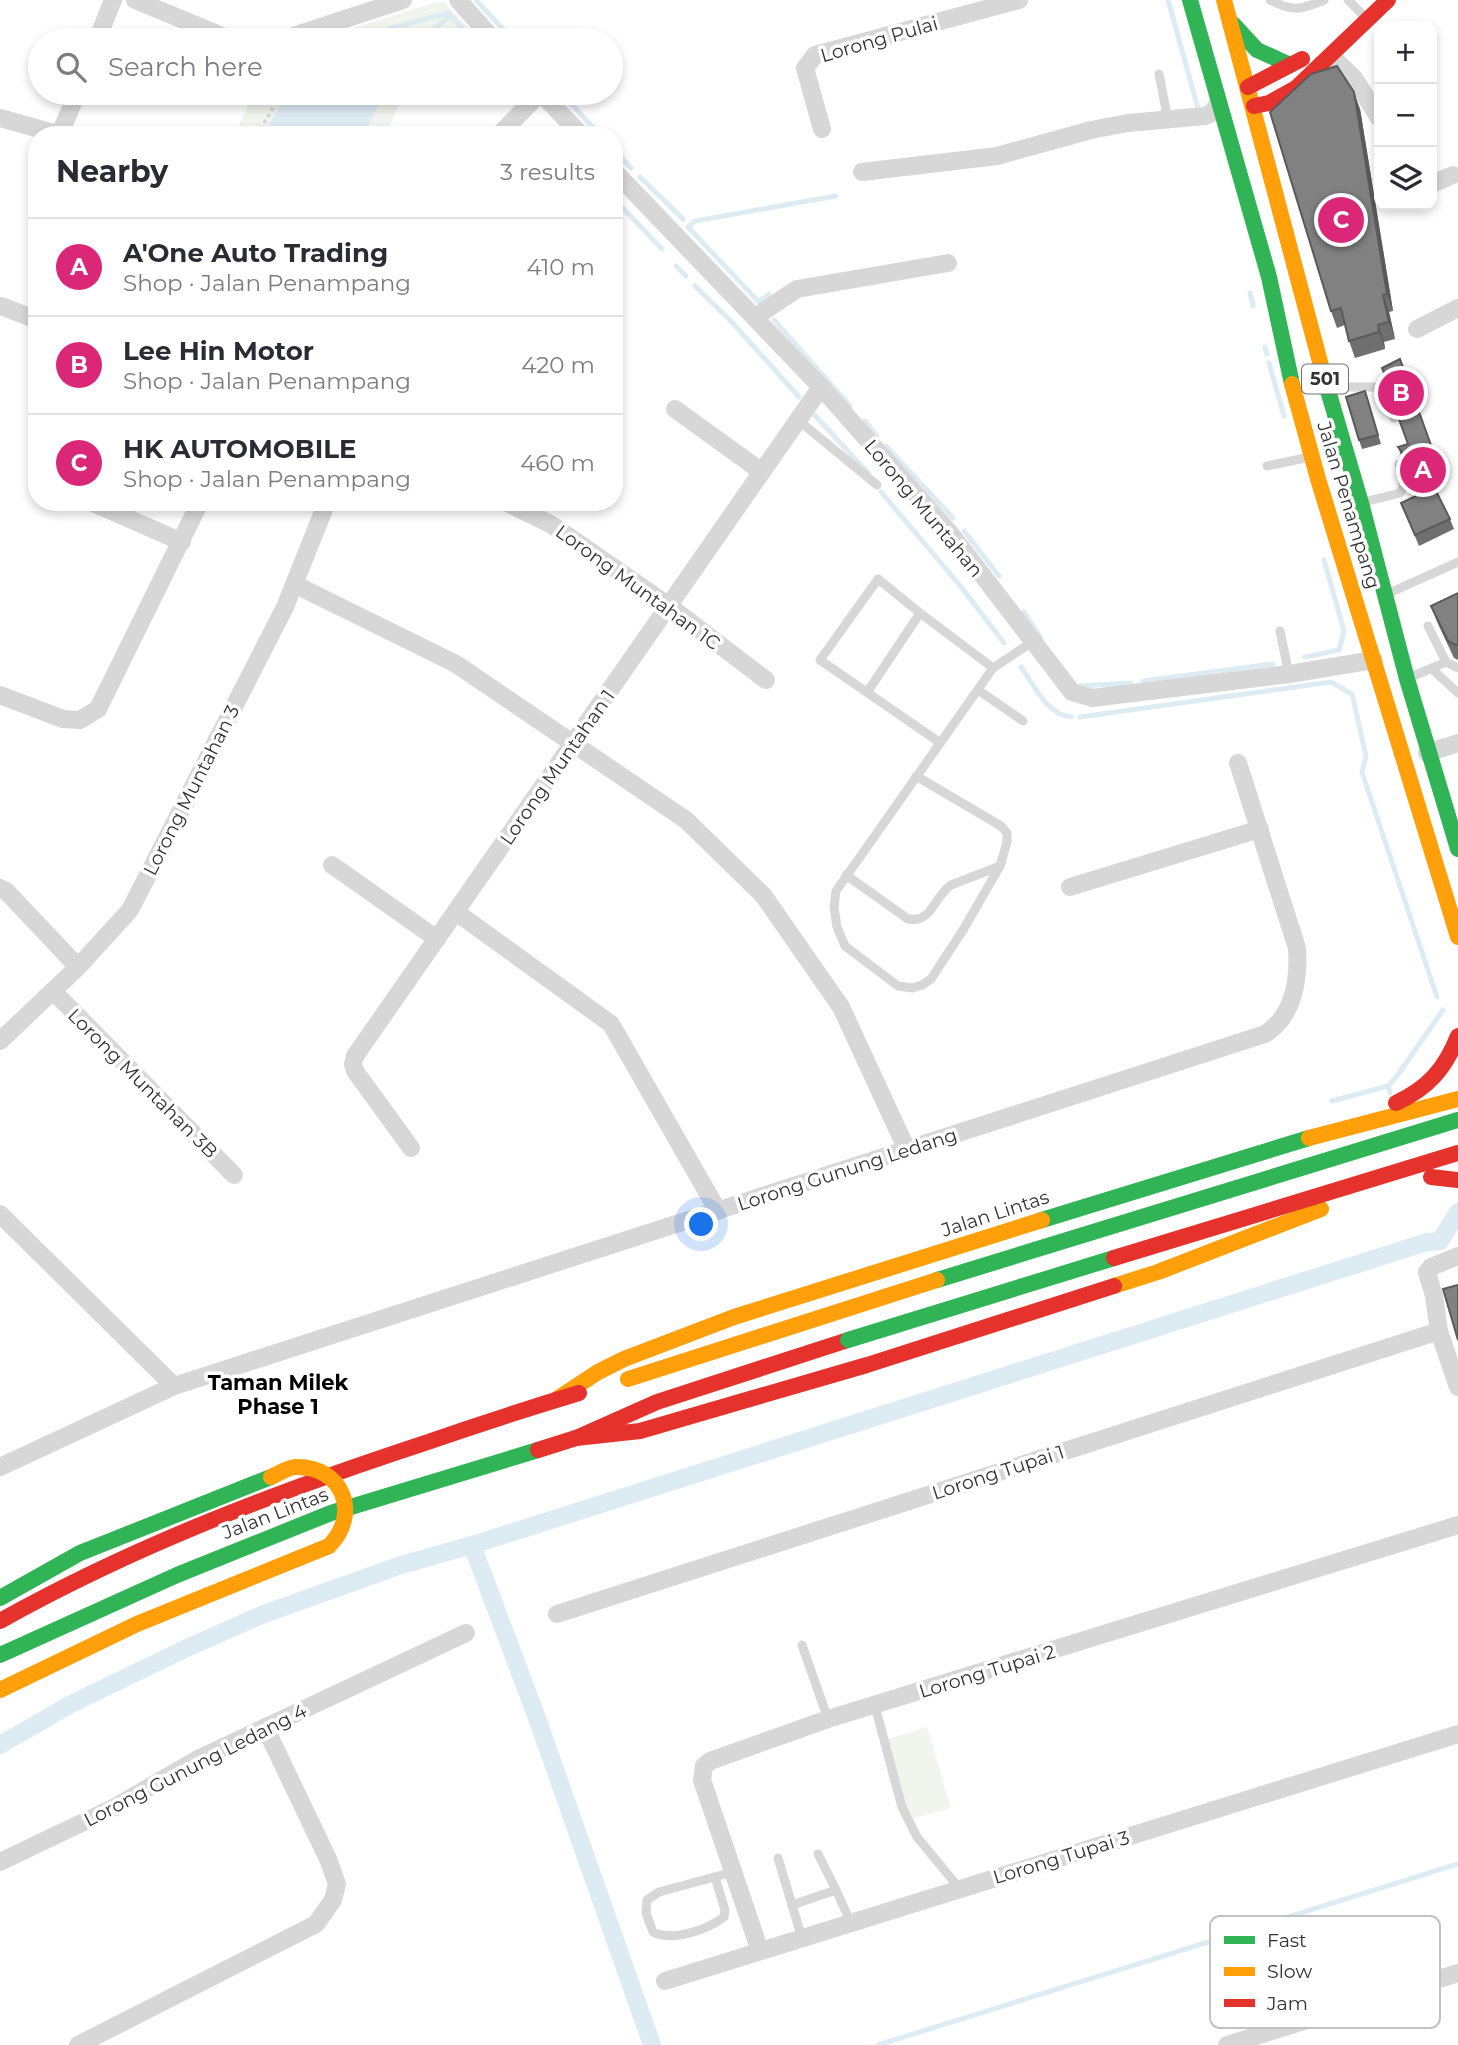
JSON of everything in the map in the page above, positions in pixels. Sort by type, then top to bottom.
[{"type":"main road","name":"Jalan Penampang","points":[[1190,0],[1269,277],[1284,354],[1312,457],[1458,937]]},
{"type":"main road","name":"Jalan Penampang","points":[[1224,0],[1248,98],[1386,594],[1427,753],[1458,849]]},
{"type":"main road","points":[[1212,76],[1248,98],[1271,101],[1297,95],[1350,34],[1388,0]]},
{"type":"main road","points":[[1229,19],[1254,50],[1272,60],[1290,65]]},
{"type":"main road","points":[[1234,159],[1248,98],[1290,65],[1350,34]]},
{"type":"main road","points":[[1336,1129],[1419,1094],[1434,1081],[1458,1036]]},
{"type":"main road","name":"Jalan Lintas","points":[[557,1399],[598,1372],[624,1359],[734,1317],[1196,1171],[1336,1129],[1458,1099]]},
{"type":"main road","points":[[1407,1113],[1446,1128],[1455,1139],[1457,1150],[1452,1164],[1431,1177]]},
{"type":"main road","name":"Jalan Lintas","points":[[0,1621],[74,1580],[243,1505],[557,1399],[616,1383],[829,1313],[1458,1120]]},
{"type":"main road","name":"Jalan Lintas","points":[[0,1655],[177,1575],[331,1513],[576,1438],[657,1402],[861,1336],[1458,1153]]},
{"type":"main road","name":"Jalan Lintas","points":[[576,1438],[640,1431],[867,1365],[1158,1272],[1334,1204],[1458,1167]]},
{"type":"main road","points":[[1431,1177],[1458,1180]]},
{"type":"main road","points":[[0,1598],[80,1553],[295,1467],[323,1473],[339,1488],[348,1503],[345,1523],[339,1535],[327,1548],[308,1553],[137,1624],[0,1690]]},
{"type":"street","points":[[102,28],[113,0]]},
{"type":"street","points":[[135,0],[203,28]]},
{"type":"street","points":[[317,28],[402,0]]},
{"type":"street","points":[[458,0],[483,28]]},
{"type":"street","name":"Lorong Pulai","points":[[822,129],[805,68],[815,55],[1019,0]]},
{"type":"street","points":[[1331,56],[1362,88],[1374,109]]},
{"type":"street","points":[[862,172],[997,156],[1091,130],[1128,123],[1205,116],[1212,113],[1218,104]]},
{"type":"street","points":[[64,126],[72,105]]},
{"type":"street","points":[[508,126],[529,105]]},
{"type":"street","points":[[552,105],[572,126]]},
{"type":"street","points":[[0,118],[30,126]]},
{"type":"street","points":[[1437,182],[1453,175]]},
{"type":"street","name":"Lorong Muntahan","points":[[623,180],[821,387],[950,533],[1072,692],[1092,698],[1290,674],[1374,660]]},
{"type":"street","points":[[755,317],[797,289],[948,263]]},
{"type":"street","points":[[1,306],[28,316]]},
{"type":"street","points":[[1417,329],[1458,309]]},
{"type":"street","name":"Lorong Muntahan 1","points":[[411,1148],[355,1071],[355,1056],[821,387]]},
{"type":"street","points":[[675,409],[762,472]]},
{"type":"street","points":[[111,511],[182,542]]},
{"type":"street","points":[[0,695],[63,719],[79,720],[89,717],[98,709],[196,511]]},
{"type":"street","name":"Lorong Muntahan 3","points":[[0,1041],[78,967],[130,910],[285,607],[323,511]]},
{"type":"street","name":"Lorong Muntahan 1C","points":[[523,511],[552,525],[669,606],[766,680]]},
{"type":"street","points":[[294,584],[456,664],[686,820],[762,895],[841,1007],[907,1150]]},
{"type":"street","points":[[1427,753],[1458,743]]},
{"type":"street","name":"Lorong Gunung Ledang","points":[[0,1467],[174,1386],[1265,1034],[1278,1026],[1296,986],[1297,948],[1238,763]]},
{"type":"street","points":[[1070,887],[1260,829]]},
{"type":"street","points":[[332,864],[437,939]]},
{"type":"street","points":[[0,888],[6,891],[78,967]]},
{"type":"street","points":[[456,912],[611,1024],[718,1211]]},
{"type":"street","name":"Lorong Muntahan 3B","points":[[52,991],[234,1175]]},
{"type":"street","points":[[0,1213],[174,1386]]},
{"type":"street","points":[[1458,1256],[1428,1269],[1440,1295],[1439,1331],[1458,1387]]},
{"type":"street","name":"Lorong Tupai 1","points":[[557,1614],[1439,1331]]},
{"type":"street","name":"Lorong Tupai 2","points":[[760,1951],[702,1780],[704,1766],[747,1747],[828,1719],[1458,1525]]},
{"type":"street","name":"Lorong Gunung Ledang 4","points":[[0,1862],[115,1807],[196,1760],[466,1633]]},
{"type":"street","points":[[78,2045],[316,1924],[333,1899],[337,1884],[328,1859],[265,1727]]},
{"type":"street","name":"Lorong Tupai 3","points":[[665,1981],[1458,1734]]},
{"type":"street","points":[[1440,1979],[1458,1973]]},
{"type":"street","points":[[1227,2045],[1282,2028]]},
{"type":"lane","points":[[1270,0],[1287,9],[1307,7],[1324,0]]},
{"type":"lane","points":[[1348,0],[1367,19]]},
{"type":"lane","points":[[1159,74],[1168,120]]},
{"type":"lane","points":[[1327,388],[1375,387],[1382,394],[1394,418]]},
{"type":"lane","points":[[798,420],[877,485]]},
{"type":"lane","points":[[1266,466],[1312,457]]},
{"type":"lane","points":[[1361,503],[1400,493],[1404,488],[1404,481],[1399,464]]},
{"type":"lane","points":[[1386,594],[1458,562]]},
{"type":"lane","points":[[939,742],[820,660],[878,579],[993,668]]},
{"type":"lane","points":[[868,691],[920,613]]},
{"type":"lane","points":[[1428,626],[1446,662],[1458,668]]},
{"type":"lane","points":[[1280,631],[1290,674]]},
{"type":"lane","points":[[916,776],[1001,826],[1007,833],[1007,842],[1000,866],[963,930],[930,979],[913,988],[898,986],[845,946],[837,927],[834,907],[836,891],[939,742],[993,668],[1032,642]]},
{"type":"lane","points":[[1407,679],[1446,662]]},
{"type":"lane","points":[[1432,669],[1458,693]]},
{"type":"lane","points":[[978,690],[1023,721]]},
{"type":"lane","points":[[846,875],[908,919],[916,920],[927,915],[946,888],[1000,866]]},
{"type":"lane","points":[[802,1645],[828,1719]]},
{"type":"lane","points":[[876,1706],[902,1807],[917,1837],[960,1889]]},
{"type":"lane","points":[[818,1854],[851,1923]]},
{"type":"lane","points":[[778,1858],[802,1938]]},
{"type":"lane","points":[[715,1877],[725,1910],[724,1917],[717,1923],[671,1937],[653,1932],[646,1913],[647,1899],[659,1892],[733,1872]]},
{"type":"lane","points":[[792,1905],[836,1891]]},
{"type":"path","points":[[262,126],[275,105]]},
{"type":"shaded area","points":[[444,2],[469,28],[354,28]]},
{"type":"shaded area","points":[[248,105],[281,105],[268,126],[239,126]]},
{"type":"shaded area","points":[[281,105],[378,105],[368,126],[268,126]]},
{"type":"shaded area","points":[[378,105],[399,105],[390,126],[368,126]]},
{"type":"shaded area","points":[[927,1727],[951,1808],[904,1821],[881,1741]]},
{"type":"building","points":[[1337,66],[1354,92],[1387,294],[1383,295],[1389,322],[1378,325],[1379,332],[1349,341],[1341,308],[1331,311],[1270,112],[1311,74]]},
{"type":"building","points":[[1400,359],[1441,473],[1430,479],[1450,519],[1415,535],[1401,503],[1416,496],[1398,447],[1408,444],[1396,411],[1397,405],[1382,368]]},
{"type":"building","points":[[1365,391],[1378,435],[1359,440],[1346,397]]},
{"type":"building","points":[[1458,593],[1456,645],[1448,641],[1431,606]]},
{"type":"building","points":[[1458,1285],[1458,1340],[1443,1289]]},
{"type":"waterway","points":[[476,0],[502,28]]},
{"type":"waterway","points":[[1168,0],[1199,112]]},
{"type":"waterway","points":[[392,28],[448,13],[462,28]]},
{"type":"waterway","points":[[434,28],[450,16]]},
{"type":"waterway","points":[[572,105],[592,126]]},
{"type":"waterway","points":[[623,160],[631,168]]},
{"type":"waterway","points":[[640,177],[683,219]]},
{"type":"waterway","points":[[769,294],[759,302],[688,227],[695,221],[836,196]]},
{"type":"waterway","points":[[623,208],[662,249]]},
{"type":"waterway","points":[[676,266],[686,276]]},
{"type":"waterway","points":[[695,286],[731,321],[799,397]]},
{"type":"waterway","points":[[1250,293],[1253,306]]},
{"type":"waterway","points":[[774,320],[850,406]]},
{"type":"waterway","points":[[1265,347],[1267,354]]},
{"type":"waterway","points":[[1269,363],[1284,416]]},
{"type":"waterway","points":[[811,411],[868,473]]},
{"type":"waterway","points":[[865,421],[877,436]]},
{"type":"waterway","points":[[886,446],[953,518]]},
{"type":"waterway","points":[[881,492],[962,588],[1004,643]]},
{"type":"waterway","points":[[964,531],[999,576]]},
{"type":"waterway","points":[[1305,657],[1339,650],[1344,631],[1324,560]]},
{"type":"waterway","points":[[1024,612],[1041,638]]},
{"type":"waterway","points":[[1143,681],[1273,664]]},
{"type":"waterway","points":[[1021,667],[1048,705],[1062,715],[1071,717]]},
{"type":"waterway","points":[[1080,717],[1331,682],[1352,694],[1366,756],[1362,772],[1437,997]]},
{"type":"waterway","points":[[1080,686],[1131,683]]},
{"type":"waterway","points":[[1390,1093],[1388,1086],[1443,1010]]},
{"type":"waterway","points":[[1332,1101],[1388,1086]]},
{"type":"waterway","points":[[0,1745],[71,1704],[264,1614],[401,1565],[472,1545],[1427,1242],[1440,1241],[1458,1212]]},
{"type":"waterway","points":[[472,1545],[537,1718],[652,2045]]},
{"type":"waterway","points":[[1291,1916],[1458,1864]]},
{"type":"waterway","points":[[878,2045],[1210,1941]]},
{"type":"traffic: fast","points":[[1190,0],[1269,277],[1292,384]]},
{"type":"traffic: fast","points":[[1233,24],[1257,50],[1290,65]]},
{"type":"traffic: fast","points":[[1324,377],[1361,503],[1407,679],[1458,849]]},
{"type":"traffic: fast","points":[[937,1280],[1458,1120]]},
{"type":"traffic: fast","points":[[1042,1220],[1309,1138]]},
{"type":"traffic: fast","points":[[848,1340],[1114,1258]]},
{"type":"traffic: fast","points":[[0,1655],[177,1575],[331,1513],[538,1450]]},
{"type":"traffic: fast","points":[[0,1598],[80,1553],[271,1477]]},
{"type":"traffic: slow","points":[[1224,0],[1324,377]]},
{"type":"traffic: slow","points":[[1292,384],[1318,479],[1458,937]]},
{"type":"traffic: slow","points":[[1309,1138],[1458,1099]]},
{"type":"traffic: slow","points":[[1114,1286],[1158,1272],[1321,1209]]},
{"type":"traffic: slow","points":[[557,1399],[598,1372],[624,1359],[734,1317],[1042,1220]]},
{"type":"traffic: slow","points":[[628,1379],[937,1280]]},
{"type":"traffic: slow","points":[[0,1690],[137,1624],[329,1546],[339,1533],[344,1520],[345,1507],[336,1483],[325,1474],[296,1467],[271,1477]]},
{"type":"traffic: jam","points":[[1254,106],[1269,103],[1296,88],[1388,0]]},
{"type":"traffic: jam","points":[[1248,87],[1302,59]]},
{"type":"traffic: jam","points":[[1396,1103],[1417,1091],[1434,1076],[1458,1036]]},
{"type":"traffic: jam","points":[[1114,1258],[1458,1153]]},
{"type":"traffic: jam","points":[[1431,1177],[1458,1180]]},
{"type":"traffic: jam","points":[[576,1438],[640,1431],[867,1365],[1114,1286]]},
{"type":"traffic: jam","points":[[538,1450],[576,1438],[657,1402],[848,1340]]},
{"type":"traffic: jam","points":[[0,1621],[102,1568],[206,1522],[367,1462],[579,1393]]},
{"type":"place","name":"HK AUTOMOBILE","points":[[1341,220]]},
{"type":"place","name":"Lee Hin Motor","points":[[1401,393]]},
{"type":"place","name":"A'One Auto Trading","points":[[1423,470]]},
{"type":"district","name":"Taman Milek Phase 1","points":[[278,1395]]}]
